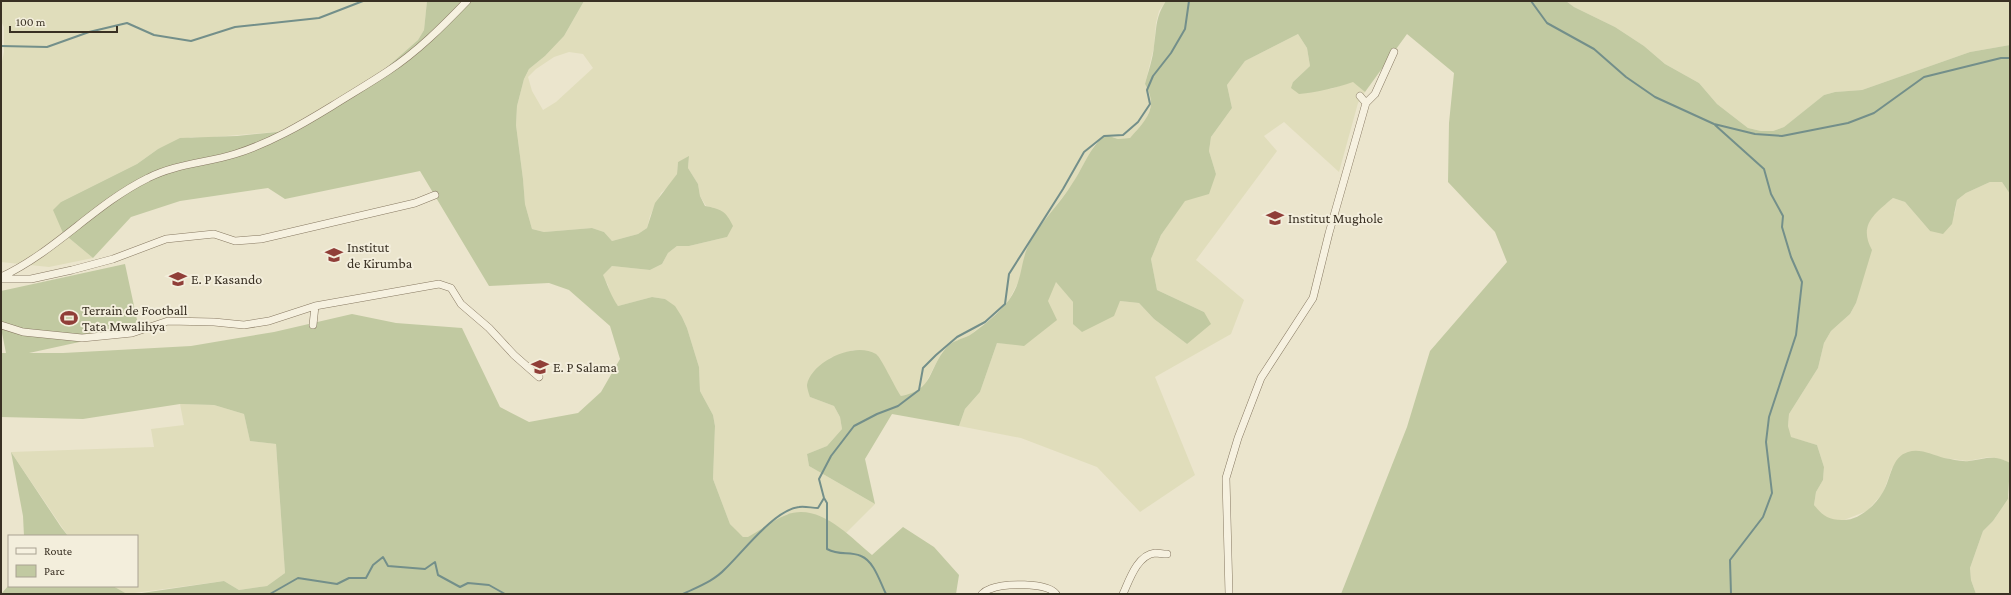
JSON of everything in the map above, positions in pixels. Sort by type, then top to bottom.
[{"type":"street","points":[[1,278],[53,247],[129,188],[149,177],[169,169],[235,154],[285,134],[390,70],[443,26],[467,1]]},
{"type":"street","points":[[1230,594],[1226,478],[1238,438],[1261,378],[1313,298],[1329,233],[1366,103],[1375,94],[1394,52]]},
{"type":"street","points":[[1360,96],[1366,103]]},
{"type":"street","points":[[1,278],[31,279],[72,270],[113,259],[166,239],[214,234],[235,241],[261,239],[416,203],[436,195]]},
{"type":"street","points":[[1,325],[23,332],[82,338],[132,333],[168,321],[214,322],[244,325],[269,321],[314,306],[439,284],[450,288],[461,304],[489,328],[514,355],[539,377]]},
{"type":"street","points":[[312,325],[314,306]]},
{"type":"street","points":[[1123,594],[1133,571],[1144,558],[1153,553],[1167,554]]},
{"type":"street","points":[[982,594],[989,589],[1004,586],[1046,587],[1056,594]]},
{"type":"shaded area","points":[[1,1],[427,1],[424,30],[418,40],[378,75],[287,131],[202,138],[191,137],[158,149],[137,164],[61,202],[63,233],[93,258],[49,267],[1,262],[1,66],[4,52],[4,27],[1,21]]},
{"type":"shaded area","points":[[584,1],[1166,1],[1159,11],[1156,23],[1154,47],[1145,84],[1151,95],[1150,109],[1146,120],[1130,138],[1118,139],[1107,135],[1096,142],[1072,185],[1041,225],[1028,245],[1020,279],[1009,300],[999,311],[970,335],[948,345],[941,354],[923,388],[913,394],[901,396],[894,387],[877,355],[853,350],[830,358],[810,397],[834,406],[840,417],[842,429],[827,446],[807,454],[809,466],[875,504],[846,533],[828,520],[787,514],[749,537],[743,537],[738,533],[730,524],[713,479],[715,426],[713,415],[700,391],[699,367],[682,317],[665,299],[652,297],[618,306],[611,297],[608,285],[602,275],[612,266],[650,270],[662,264],[668,253],[677,246],[689,246],[727,237],[717,209],[706,206],[700,196],[698,184],[688,168],[689,157],[678,162],[677,174],[670,185],[661,193],[650,216],[647,228],[638,234],[612,241],[604,232],[592,228],[544,232],[532,229],[525,204],[516,125],[517,106],[524,79],[529,69],[545,56],[564,36]],"holes":[[[569,52],[583,54],[593,68],[556,102],[543,110],[532,91],[528,77],[536,69],[554,57]]]},
{"type":"shaded area","points":[[1566,1],[2010,1],[2010,45],[1970,52],[1862,90],[1835,92],[1824,95],[1784,127],[1773,131],[1761,131],[1748,128],[1717,104],[1699,83],[1665,64],[1644,46],[1615,27],[1574,7]]},
{"type":"shaded area","points":[[1298,34],[1307,48],[1310,66],[1293,82],[1331,89],[1353,81],[1365,92],[1358,103],[1339,172],[1284,122],[1264,136],[1277,151],[1196,260],[1244,300],[1231,334],[1155,377],[1195,475],[1140,512],[1097,467],[1021,438],[959,426],[965,409],[980,392],[997,343],[1024,345],[1056,281],[1073,302],[1073,324],[1120,301],[1139,303],[1154,319],[1187,344],[1204,312],[1157,290],[1151,259],[1161,235],[1185,200],[1216,174],[1209,151],[1211,137],[1232,108],[1227,85],[1245,61]]},
{"type":"shaded area","points":[[1990,182],[2002,182],[2010,194],[2010,463],[2001,459],[1989,457],[1967,461],[1945,458],[1892,468],[1883,493],[1867,511],[1844,520],[1832,520],[1821,515],[1814,505],[1816,492],[1823,480],[1824,467],[1817,445],[1790,437],[1788,426],[1789,414],[1818,368],[1824,343],[1831,331],[1850,314],[1856,303],[1867,227],[1873,214],[1893,198],[1905,202],[1930,231],[1955,213],[1957,200],[1966,193]]},
{"type":"shaded area","points":[[180,404],[214,405],[244,414],[250,441],[276,444],[285,573],[267,586],[239,590],[224,581],[127,594],[115,587],[138,587],[138,535],[67,535],[11,452],[154,447],[151,429],[184,425]]},
{"type":"shaded area","points":[[2010,490],[2010,594],[1976,594],[1971,580],[1970,568],[1983,531],[1993,521],[2008,499]]},
{"type":"green space","points":[[427,1],[584,1],[564,36],[545,56],[529,69],[524,79],[517,106],[516,125],[525,204],[532,229],[544,232],[592,228],[604,232],[612,241],[638,234],[647,228],[655,203],[677,174],[678,162],[689,156],[688,168],[698,184],[700,196],[705,206],[715,208],[728,217],[733,226],[727,237],[689,246],[677,246],[668,253],[662,264],[650,270],[612,266],[603,275],[611,295],[618,306],[652,297],[665,299],[675,306],[682,317],[699,367],[700,391],[713,415],[715,426],[713,479],[730,524],[743,537],[748,537],[786,515],[798,512],[810,513],[833,523],[872,555],[903,527],[934,547],[959,575],[956,594],[135,594],[224,581],[239,590],[267,586],[285,573],[276,444],[250,441],[244,414],[214,405],[180,404],[83,419],[1,417],[1,353],[6,353],[1,328],[1,291],[125,264],[139,329],[29,353],[63,353],[191,346],[274,332],[352,314],[396,323],[462,328],[500,407],[529,422],[578,413],[601,392],[620,359],[610,326],[569,290],[549,283],[489,286],[420,171],[285,199],[268,188],[180,201],[131,217],[93,258],[63,233],[53,210],[61,202],[137,164],[158,149],[180,138],[237,136],[287,131],[378,75],[418,40],[424,30]]},
{"type":"green space","points":[[1166,1],[1566,1],[1574,7],[1615,27],[1644,46],[1665,64],[1699,83],[1717,104],[1748,128],[1761,131],[1773,131],[1784,127],[1824,95],[1835,92],[1862,90],[1970,52],[2010,45],[2010,194],[2002,182],[1990,182],[1966,193],[1957,200],[1952,224],[1943,234],[1930,231],[1905,202],[1893,198],[1875,214],[1870,220],[1867,233],[1868,241],[1872,250],[1856,303],[1850,314],[1831,331],[1824,343],[1818,368],[1789,414],[1788,426],[1791,437],[1817,445],[1824,467],[1823,480],[1816,492],[1814,505],[1820,512],[1833,519],[1848,520],[1866,512],[1880,497],[1886,487],[1895,463],[1902,455],[1908,452],[1922,451],[1944,458],[1963,461],[1994,458],[2010,463],[2008,499],[1993,521],[1983,531],[1970,568],[1971,580],[1976,594],[1341,594],[1407,427],[1430,351],[1507,262],[1495,232],[1448,182],[1449,123],[1454,73],[1407,34],[1365,92],[1353,82],[1326,90],[1299,94],[1291,88],[1293,82],[1310,66],[1307,48],[1298,34],[1245,61],[1227,85],[1232,108],[1211,137],[1209,151],[1216,174],[1209,194],[1185,201],[1161,235],[1151,259],[1157,290],[1204,312],[1211,324],[1187,344],[1154,319],[1139,303],[1120,301],[1114,316],[1082,332],[1073,324],[1073,302],[1056,282],[1048,301],[1057,320],[1024,346],[997,343],[980,392],[965,409],[959,426],[892,414],[865,459],[875,504],[809,466],[807,454],[827,446],[842,429],[840,417],[834,406],[810,397],[807,385],[810,377],[816,369],[835,356],[846,352],[856,350],[867,351],[878,356],[901,396],[912,393],[925,384],[940,356],[948,346],[980,328],[1009,300],[1017,286],[1026,251],[1033,236],[1067,192],[1095,145],[1106,135],[1118,139],[1130,138],[1149,113],[1151,100],[1145,84],[1153,56],[1158,18]]},
{"type":"green space","points":[[11,452],[67,535],[24,535],[23,516]]},
{"type":"green space","points":[[8,586],[115,587],[127,594],[1,594]]},
{"type":"waterway","points":[[1,46],[47,47],[89,32],[127,23],[154,35],[191,41],[235,27],[319,18],[363,1]]},
{"type":"waterway","points":[[683,594],[721,573],[769,523],[779,516],[789,510],[799,507],[818,508],[824,498],[819,479],[831,456],[854,426],[877,414],[898,406],[919,390],[923,368],[957,337],[985,322],[1005,304],[1009,274],[1063,189],[1084,152],[1104,136],[1123,135],[1138,122],[1150,104],[1147,90],[1153,76],[1171,53],[1185,29],[1189,1]]},
{"type":"waterway","points":[[1531,1],[1547,23],[1594,49],[1626,77],[1655,97],[1714,124],[1755,134],[1782,136],[1848,123],[1874,113],[1924,77],[2001,58],[2010,58]]},
{"type":"waterway","points":[[1715,125],[1764,169],[1771,194],[1783,216],[1782,227],[1791,257],[1802,282],[1796,335],[1769,417],[1766,442],[1772,493],[1763,517],[1730,560],[1731,594]]},
{"type":"waterway","points":[[824,498],[827,503],[827,549],[861,556],[870,562],[886,594]]},
{"type":"waterway","points":[[270,594],[298,578],[337,584],[349,578],[366,578],[373,565],[383,557],[388,566],[425,569],[435,562],[438,575],[460,587],[468,583],[489,585],[505,594]]},
{"type":"place","name":"Institut Mughole","points":[[1275,218]]},
{"type":"place","name":"Institut de Kirumba","points":[[334,255]]},
{"type":"place","name":"E. P Kasando","points":[[178,279]]},
{"type":"place","name":"Terrain de Football Tata Mwalihya","points":[[69,318]]},
{"type":"place","name":"E. P Salama","points":[[540,367]]}]
